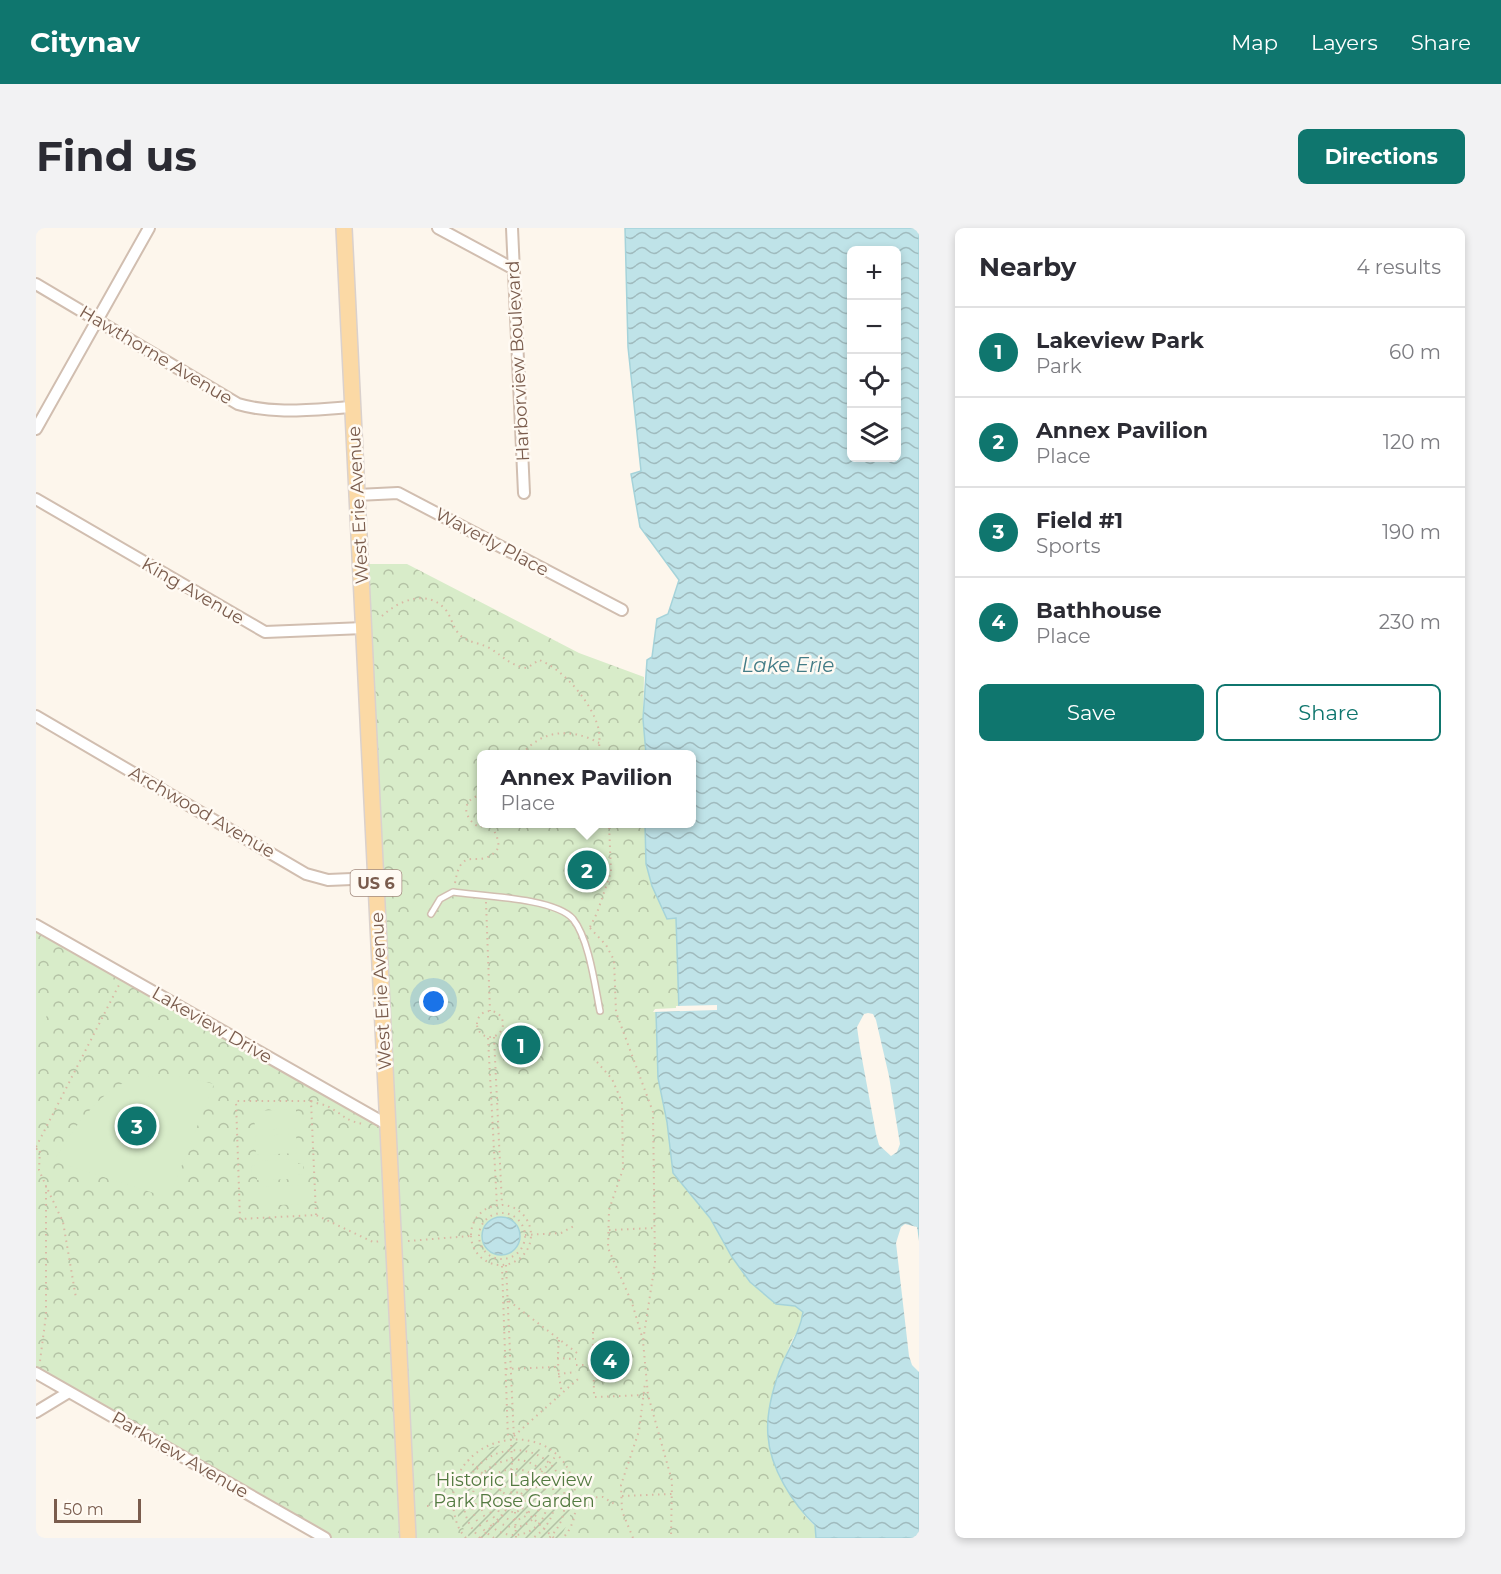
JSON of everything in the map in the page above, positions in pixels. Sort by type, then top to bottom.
[{"type":"main road","name":"West Erie Avenue","points":[[344,228],[408,1538]]},
{"type":"street","points":[[36,429],[149,228]]},
{"type":"street","points":[[438,228],[514,269]]},
{"type":"street","name":"Harborview Boulevard","points":[[512,228],[524,493]]},
{"type":"street","name":"Hawthorne Avenue","points":[[36,284],[238,404],[259,409],[285,411],[353,407]]},
{"type":"street","name":"Waverly Place","points":[[357,495],[398,493],[622,609]]},
{"type":"street","name":"King Avenue","points":[[36,499],[265,632],[364,628]]},
{"type":"street","name":"Archwood Avenue","points":[[36,716],[306,873],[328,880],[376,878]]},
{"type":"street","name":"Lakeview Drive","points":[[36,925],[388,1125]]},
{"type":"street","name":"Parkview Avenue","points":[[36,1373],[325,1538]]},
{"type":"street","points":[[36,1412],[69,1392]]},
{"type":"lane","points":[[431,914],[440,899],[453,892],[547,904],[565,912],[580,930],[590,959],[600,1011]]},
{"type":"path","points":[[382,616],[402,602],[414,598],[430,599],[445,608],[460,635],[491,649],[510,663],[527,668],[539,660],[548,663],[565,678],[589,706],[595,718],[599,750]]},
{"type":"path","points":[[525,750],[542,740],[565,733],[577,733],[599,743]]},
{"type":"path","points":[[477,796],[467,804],[466,815],[471,822],[477,825]]},
{"type":"path","points":[[453,892],[459,864],[464,860],[483,859],[493,855],[499,848],[493,828]]},
{"type":"path","points":[[580,930],[590,927],[611,872],[609,828]]},
{"type":"path","points":[[487,896],[485,912],[490,1011]]},
{"type":"path","points":[[590,927],[606,945],[614,960],[617,1017],[653,1112],[655,1263],[643,1341]]},
{"type":"path","points":[[76,1298],[63,1222],[39,1170],[40,1149],[36,1148],[124,975]]},
{"type":"path","points":[[490,1011],[499,1014],[503,1022],[502,1030],[494,1037],[488,1038],[480,1034],[476,1022],[481,1014],[490,1011]]},
{"type":"path","points":[[494,1037],[500,1213]]},
{"type":"path","points":[[488,1038],[495,1161],[500,1205]]},
{"type":"path","points":[[597,1062],[612,1079],[622,1102],[623,1169],[609,1210],[608,1248],[632,1303],[643,1341],[648,1395],[672,1481],[671,1538]]},
{"type":"path","points":[[491,1085],[496,1085]]},
{"type":"path","points":[[370,1125],[347,1120],[327,1105],[311,1101],[236,1101],[240,1219],[316,1215],[373,1242],[382,1241]]},
{"type":"path","points":[[311,1101],[316,1215]]},
{"type":"path","points":[[493,1125],[498,1125]]},
{"type":"path","points":[[495,1161],[500,1161]]},
{"type":"path","points":[[40,1361],[45,1315],[46,1186]]},
{"type":"path","points":[[500,1205],[511,1206],[520,1212],[527,1220],[531,1234],[527,1250],[521,1258],[504,1265],[484,1260],[477,1254],[470,1237],[476,1218],[483,1211],[500,1205]]},
{"type":"path","points":[[500,1213],[514,1217],[520,1222],[525,1235],[516,1254],[503,1259],[488,1254],[482,1248],[479,1237],[486,1219],[500,1213]]},
{"type":"path","points":[[525,1235],[561,1233],[574,1226]]},
{"type":"path","points":[[609,1230],[654,1228]]},
{"type":"path","points":[[408,1241],[479,1237]]},
{"type":"path","points":[[503,1259],[507,1404],[512,1438]]},
{"type":"path","points":[[505,1300],[511,1369],[513,1491]]},
{"type":"path","points":[[505,1300],[577,1353]]},
{"type":"path","points":[[594,1332],[594,1397],[644,1395]]},
{"type":"path","points":[[504,1334],[509,1334]]},
{"type":"path","points":[[559,1340],[557,1367],[562,1393]]},
{"type":"path","points":[[557,1358],[576,1359]]},
{"type":"path","points":[[576,1365],[594,1365]]},
{"type":"path","points":[[506,1369],[557,1367]]},
{"type":"path","points":[[558,1374],[576,1372]]},
{"type":"path","points":[[633,1538],[622,1511],[621,1485],[639,1431],[646,1377]]},
{"type":"path","points":[[512,1438],[578,1378]]},
{"type":"path","points":[[507,1404],[512,1404]]},
{"type":"path","points":[[465,1538],[454,1515],[453,1505],[453,1493],[459,1473],[472,1455],[490,1443],[512,1438],[531,1440],[548,1448],[563,1461],[573,1478],[577,1499],[574,1517],[563,1538]]},
{"type":"path","points":[[507,1509],[480,1538],[466,1518],[465,1487],[483,1461],[496,1453],[512,1450],[532,1452],[549,1463],[563,1484],[565,1510],[561,1523],[552,1537],[522,1508]]},
{"type":"path","points":[[521,1494],[556,1456]]},
{"type":"path","points":[[494,1538],[486,1532],[475,1517],[472,1504],[473,1491],[483,1474],[499,1462],[512,1459],[526,1461],[542,1471],[549,1478],[555,1492],[556,1506],[551,1520],[533,1538]]},
{"type":"path","points":[[468,1460],[507,1495]]},
{"type":"path","points":[[513,1468],[524,1470],[537,1477],[542,1483],[547,1500],[544,1517],[538,1524],[516,1536],[506,1534],[492,1526],[483,1514],[481,1504],[482,1493],[490,1479],[502,1470],[513,1468]]},
{"type":"path","points":[[513,1475],[522,1476],[532,1483],[536,1487],[540,1500],[533,1519],[525,1525],[516,1527],[508,1527],[497,1521],[488,1503],[489,1495],[495,1484],[513,1475]]},
{"type":"path","points":[[513,1483],[526,1488],[532,1501],[528,1514],[515,1520],[509,1520],[502,1515],[495,1503],[500,1489],[513,1483]]},
{"type":"path","points":[[513,1491],[521,1494],[524,1501],[522,1508],[515,1512]]},
{"type":"path","points":[[513,1491],[507,1495],[504,1503],[507,1509],[515,1512]]},
{"type":"path","points":[[622,1496],[672,1494]]},
{"type":"path","points":[[524,1501],[603,1497],[615,1505]]},
{"type":"path","points":[[427,1506],[504,1503]]},
{"type":"path","points":[[515,1512],[516,1536]]},
{"type":"green space","points":[[361,564],[407,564],[579,653],[644,677],[643,719],[646,750],[477,750],[477,828],[645,828],[646,864],[676,918],[679,1011],[656,1012],[673,1173],[710,1218],[732,1257],[750,1282],[776,1304],[795,1306],[803,1312],[801,1326],[792,1340],[779,1372],[804,1515],[815,1526],[816,1538],[325,1538],[36,1373],[36,925],[388,1124]]},
{"type":"green space","points":[[36,996],[53,996],[36,1049]]},
{"type":"green space","points":[[156,1075],[184,1077],[214,1084],[172,1190],[163,1196],[54,1161],[80,1122],[105,1095],[123,1083]]},
{"type":"green space","points":[[296,1109],[296,1128],[255,1130],[254,1111]]},
{"type":"green space","points":[[296,1134],[297,1153],[256,1155],[255,1136]]},
{"type":"green space","points":[[298,1159],[298,1164],[303,1163],[303,1174],[298,1175],[298,1179],[257,1180],[257,1176],[252,1176],[251,1166],[256,1165],[256,1161]]},
{"type":"green space","points":[[299,1185],[299,1189],[304,1189],[305,1200],[299,1200],[299,1204],[258,1206],[258,1202],[253,1202],[252,1191],[257,1191],[257,1187]]},
{"type":"green space","name":"Historic Lakeview Park Rose Garden","points":[[516,1442],[533,1446],[548,1454],[567,1477],[572,1507],[568,1522],[559,1538],[470,1538],[460,1522],[456,1506],[457,1491],[462,1476],[471,1463],[483,1453]]},
{"type":"water","name":"Lake Erie","points":[[625,228],[919,228],[919,1538],[816,1538],[815,1525],[791,1496],[778,1473],[768,1436],[769,1412],[774,1387],[799,1328],[803,1312],[795,1306],[776,1304],[750,1282],[732,1257],[710,1218],[673,1173],[667,1122],[658,1078],[656,1012],[679,1011],[676,918],[667,919],[652,886],[646,864],[645,828],[696,828],[696,750],[646,750],[643,719],[647,660],[652,657],[657,619],[668,614],[679,580],[640,527],[631,474],[641,471],[628,347]]},
{"type":"water","points":[[501,1217],[514,1223],[520,1236],[514,1249],[501,1255],[488,1249],[482,1236],[488,1223]]},
{"type":"pier","points":[[717,1005],[717,1010],[653,1012],[655,1009],[676,1008],[676,1006]]},
{"type":"pier","points":[[864,1014],[873,1014],[876,1020],[889,1076],[900,1144],[897,1152],[891,1156],[879,1145],[860,1048],[857,1027]]},
{"type":"pier","points":[[905,1224],[917,1227],[919,1241],[919,1372],[912,1365],[909,1356],[896,1243],[901,1227]]},
{"type":"place","name":"Annex Pavilion","points":[[587,870]]},
{"type":"place","name":"Lakeview Park","points":[[521,1045]]},
{"type":"place","name":"Field #1","points":[[137,1126]]},
{"type":"place","name":"Bathhouse","points":[[610,1360]]}]
